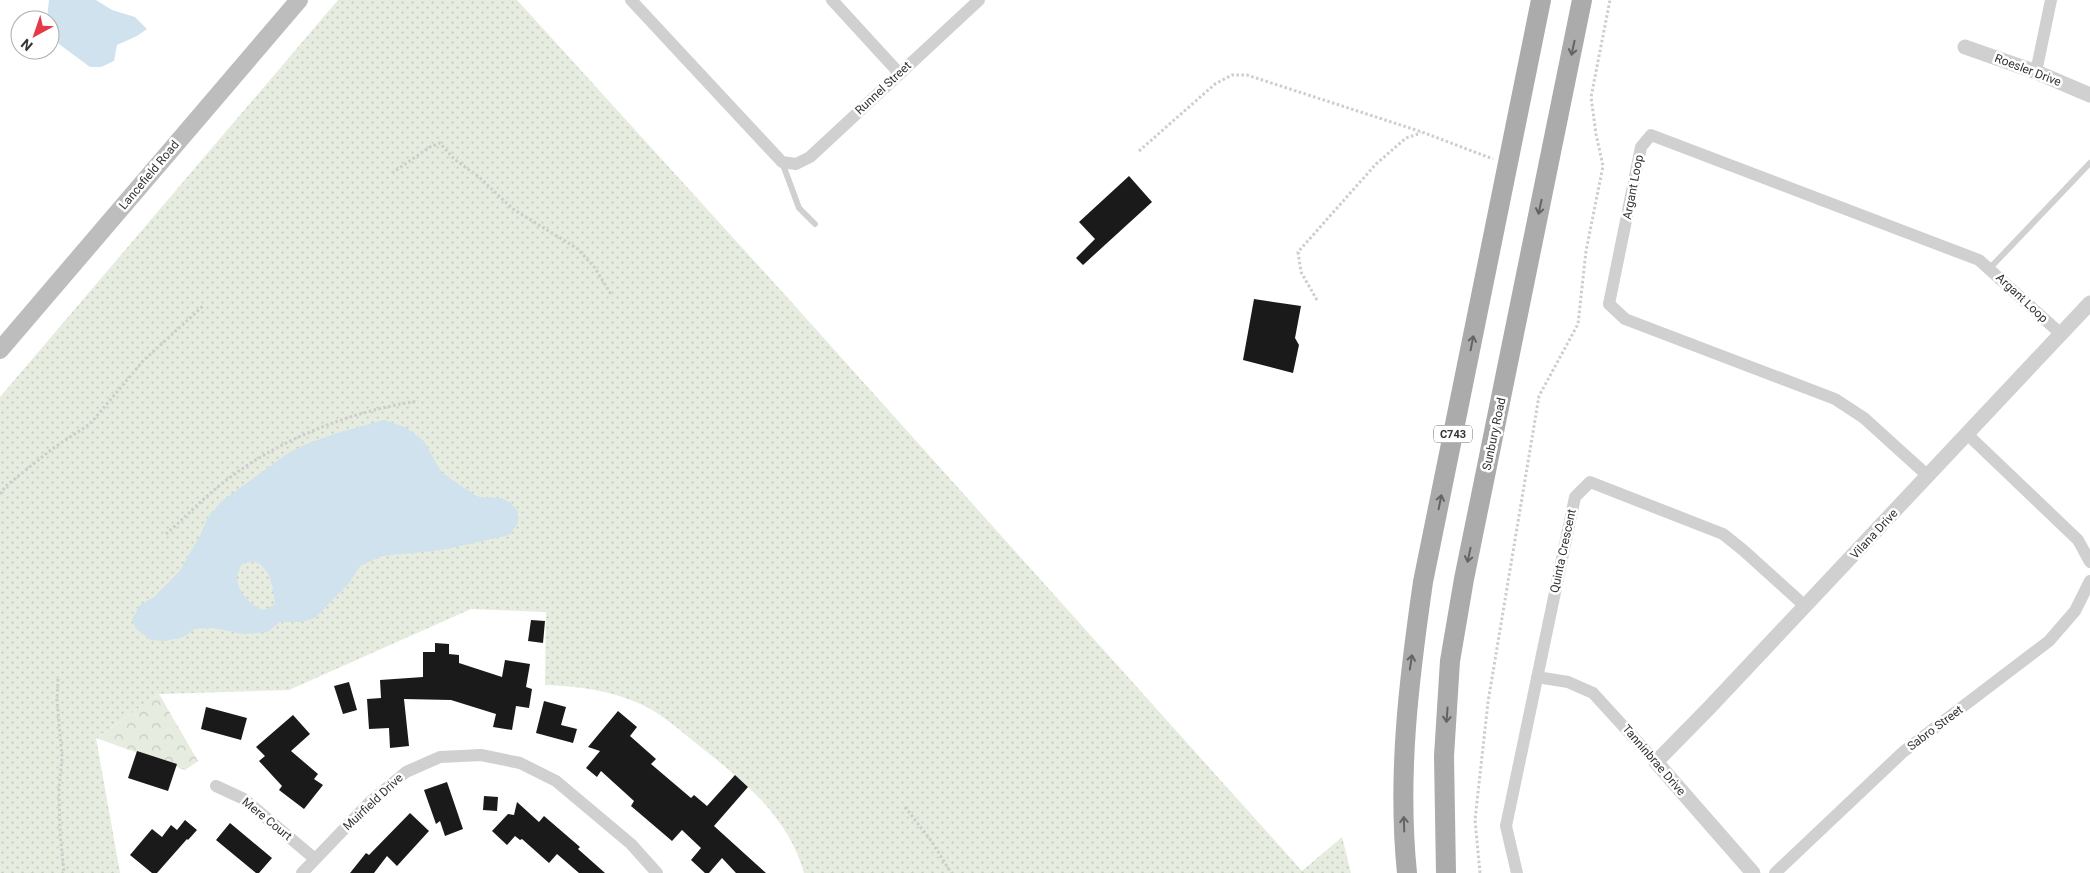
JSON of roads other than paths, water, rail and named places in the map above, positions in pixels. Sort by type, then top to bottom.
[{"type":"main road","name":"Lancefield Road","points":[[0,350],[298,0]]},
{"type":"main road","name":"C743","points":[[1407,873],[1403,776],[1409,675],[1423,582],[1541,0]]},
{"type":"main road","name":"Sunbury Road","points":[[1446,873],[1444,756],[1450,661],[1464,579],[1582,0]]},
{"type":"street","points":[[631,0],[782,162]]},
{"type":"street","points":[[832,0],[899,73]]},
{"type":"street","name":"Runnel Street","points":[[782,162],[796,164],[810,157],[979,0]]},
{"type":"street","points":[[2036,72],[2051,0]]},
{"type":"street","name":"Roesler Drive","points":[[1965,47],[2036,72],[2090,95]]},
{"type":"street","name":"Argant Loop","points":[[1928,476],[1864,418],[1835,399],[1625,319],[1609,304],[1641,147],[1651,135],[1979,260],[2061,334]]},
{"type":"street","name":"Vilana Drive","points":[[1656,762],[1806,606],[2090,303]]},
{"type":"street","points":[[1968,434],[2078,540],[2090,562]]},
{"type":"street","name":"Quinta Crescent","points":[[1517,873],[1506,826],[1575,497],[1590,482],[1722,534],[1743,550],[1806,606]]},
{"type":"street","name":"Sabro Street","points":[[1775,873],[1903,752],[2048,641],[2075,611],[2090,582]]},
{"type":"street","name":"Tanninbrae Drive","points":[[1536,677],[1568,682],[1593,693],[1754,873]]},
{"type":"street","name":"Muirfield Drive","points":[[302,873],[371,801],[406,772],[440,757],[481,755],[520,763],[556,781],[631,844],[657,873]]},
{"type":"street","name":"Mere Court","points":[[216,786],[244,799],[315,859]]},
{"type":"lane","points":[[782,162],[799,208],[814,224]]},
{"type":"lane","points":[[1990,268],[2090,164]]},
{"type":"water","points":[[49,0],[96,0],[112,10],[135,17],[147,29],[117,45],[114,61],[101,67],[90,67],[60,45],[60,10],[48,10]]},
{"type":"water","points":[[384,420],[405,427],[423,440],[442,473],[478,497],[501,498],[511,503],[518,512],[518,523],[509,535],[442,550],[382,556],[360,566],[350,582],[315,618],[301,622],[280,622],[267,632],[243,634],[214,628],[195,629],[183,637],[164,641],[151,640],[136,629],[132,619],[140,605],[154,597],[179,572],[201,534],[208,517],[222,501],[287,454],[304,445],[334,434]],"holes":[[[252,561],[263,567],[270,578],[275,604],[264,610],[254,606],[242,593],[237,576],[241,565]]]}]
